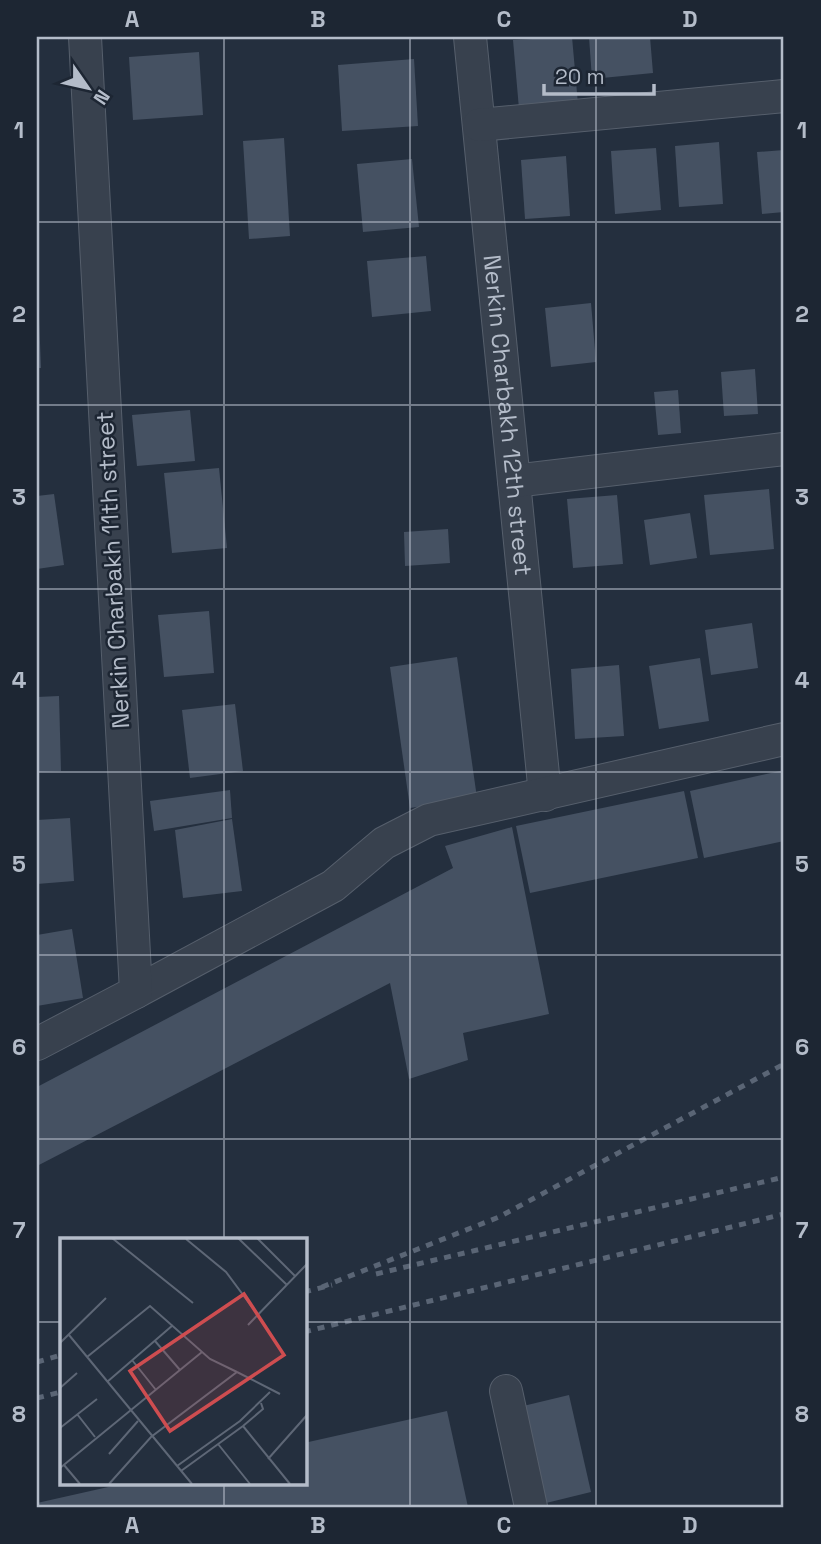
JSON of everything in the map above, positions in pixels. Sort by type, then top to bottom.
[{"type":"street","name":"Nerkin Charbakh 11th street","points":[[85,37],[136,992]]},
{"type":"street","name":"Nerkin Charbakh 12th street","points":[[470,37],[545,794]]},
{"type":"street","points":[[479,125],[784,96]]},
{"type":"street","points":[[514,481],[784,449]]},
{"type":"street","points":[[37,1044],[333,886],[384,844],[429,820],[784,739]]},
{"type":"street","points":[[506,1391],[531,1507]]},
{"type":"building","points":[[572,37],[578,104],[519,109],[513,40]]},
{"type":"building","points":[[589,37],[650,37],[653,73],[592,79]]},
{"type":"building","points":[[199,52],[203,115],[133,120],[129,57]]},
{"type":"building","points":[[414,59],[418,126],[342,131],[338,65]]},
{"type":"building","points":[[284,138],[290,236],[249,239],[243,141]]},
{"type":"building","points":[[719,142],[723,204],[679,207],[675,146]]},
{"type":"building","points":[[656,148],[661,210],[615,214],[611,151]]},
{"type":"building","points":[[784,150],[784,212],[762,214],[757,152]]},
{"type":"building","points":[[566,156],[570,216],[525,219],[521,160]]},
{"type":"building","points":[[412,159],[419,227],[363,232],[357,164]]},
{"type":"building","points":[[426,256],[431,311],[372,317],[367,261]]},
{"type":"building","points":[[591,303],[596,362],[551,367],[545,308]]},
{"type":"building","points":[[39,317],[41,368],[37,368]]},
{"type":"building","points":[[755,369],[758,414],[724,416],[721,372]]},
{"type":"building","points":[[678,390],[681,433],[658,435],[654,392]]},
{"type":"building","points":[[190,410],[195,461],[137,466],[132,415]]},
{"type":"building","points":[[219,468],[227,548],[172,553],[164,473]]},
{"type":"building","points":[[769,489],[774,549],[710,555],[704,495]]},
{"type":"building","points":[[54,494],[64,565],[37,569],[37,496]]},
{"type":"building","points":[[617,495],[623,564],[573,568],[567,499]]},
{"type":"building","points":[[690,513],[697,558],[650,565],[644,520]]},
{"type":"building","points":[[448,529],[450,563],[405,566],[404,532]]},
{"type":"building","points":[[209,611],[214,673],[164,677],[158,615]]},
{"type":"building","points":[[752,623],[758,668],[711,675],[705,630]]},
{"type":"building","points":[[457,657],[477,798],[410,808],[390,667]]},
{"type":"building","points":[[700,658],[709,721],[659,729],[649,666]]},
{"type":"building","points":[[619,665],[624,736],[575,739],[571,669]]},
{"type":"building","points":[[59,696],[61,771],[37,772],[37,697]]},
{"type":"building","points":[[235,704],[243,771],[190,778],[182,710]]},
{"type":"building","points":[[784,770],[784,841],[704,858],[690,791]]},
{"type":"building","points":[[230,790],[232,818],[154,831],[150,801]]},
{"type":"building","points":[[684,791],[698,858],[530,893],[516,826]]},
{"type":"building","points":[[70,818],[74,881],[37,884],[37,820]]},
{"type":"building","points":[[232,819],[242,891],[183,898],[175,830]]},
{"type":"building","points":[[512,827],[549,1014],[463,1033],[468,1060],[409,1079],[390,983],[37,1166],[37,1087],[453,868],[445,846]]},
{"type":"building","points":[[72,929],[83,998],[37,1006],[37,935]]},
{"type":"building","points":[[569,1395],[591,1492],[542,1504],[519,1407]]},
{"type":"building","points":[[447,1411],[468,1507],[37,1507],[37,1503],[122,1484],[306,1484],[306,1443]]},
{"type":"railway","points":[[322,1287],[499,1217],[784,1064]]},
{"type":"railway","points":[[376,1274],[784,1177]]},
{"type":"railway","points":[[306,1332],[784,1214]]},
{"type":"railway","points":[[306,1292],[332,1285]]},
{"type":"railway","points":[[37,1362],[60,1355]]},
{"type":"railway","points":[[37,1398],[60,1392]]}]
